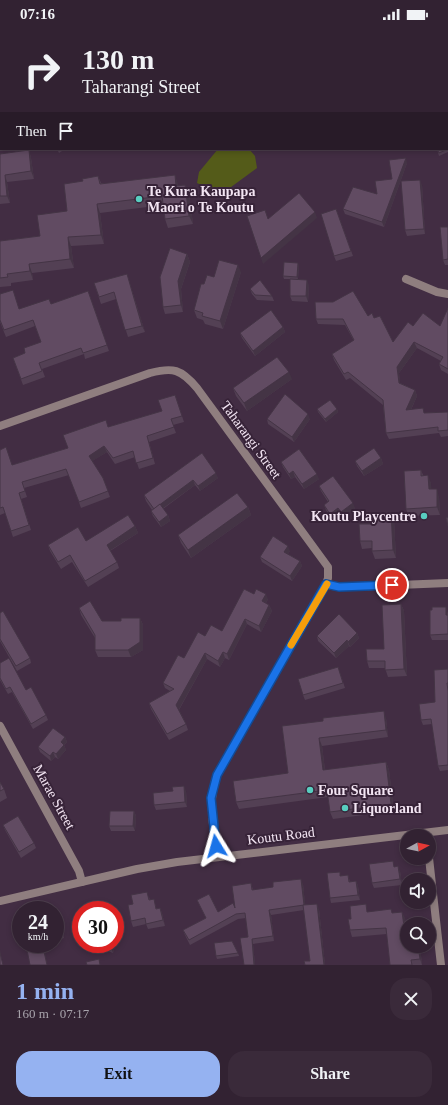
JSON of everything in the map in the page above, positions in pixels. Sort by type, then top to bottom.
[{"type":"street","points":[[406,279],[437,292],[448,294]]},
{"type":"street","name":"Taharangi Street","points":[[0,426],[150,373],[169,370],[179,372],[188,377],[197,388],[328,567],[329,572],[326,584]]},
{"type":"street","points":[[217,857],[211,798],[213,785],[217,775],[326,584],[345,587],[448,583]]},
{"type":"street","name":"Marae Street","points":[[0,726],[79,871],[82,882]]},
{"type":"street","name":"Koutu Road","points":[[436,832],[448,830]]},
{"type":"street","name":"Koutu Road","points":[[0,901],[137,869],[217,857],[400,837]]},
{"type":"street","points":[[430,865],[441,965]]},
{"type":"green space","points":[[217,150],[250,150],[255,156],[257,168],[227,190],[219,193],[197,183],[199,172]]},
{"type":"building","points":[[29,150],[31,171],[5,175],[7,196],[0,196],[0,154]]},
{"type":"building","points":[[438,150],[446,150],[439,153]]},
{"type":"building","points":[[406,158],[382,222],[343,209],[353,187],[377,194],[375,181],[392,179],[389,160]]},
{"type":"building","points":[[175,175],[176,186],[185,185],[189,216],[165,219],[162,196],[97,204],[101,235],[68,237],[70,259],[29,264],[30,271],[7,274],[8,277],[0,278],[0,241],[40,236],[37,215],[67,211],[64,184],[83,181],[82,179],[98,176],[100,184]]},
{"type":"building","points":[[420,180],[424,229],[405,230],[401,181]]},
{"type":"building","points":[[299,193],[315,212],[261,258],[247,216],[265,210],[268,219]]},
{"type":"building","points":[[336,209],[351,251],[334,256],[321,214]]},
{"type":"building","points":[[440,227],[448,227],[448,259],[443,260]]},
{"type":"building","points":[[170,248],[187,254],[178,281],[181,305],[163,307],[160,277]]},
{"type":"building","points":[[219,260],[238,265],[220,321],[202,316],[203,313],[194,310],[201,284],[204,284],[207,275],[214,277]]},
{"type":"building","points":[[284,262],[298,263],[297,277],[283,276]]},
{"type":"building","points":[[127,274],[142,326],[125,330],[114,292],[99,297],[94,283]]},
{"type":"building","points":[[290,279],[307,280],[306,296],[290,296]]},
{"type":"building","points":[[260,280],[272,296],[255,295],[250,289]]},
{"type":"building","points":[[13,290],[19,309],[49,299],[51,304],[88,291],[107,345],[83,353],[81,348],[39,363],[42,371],[21,379],[13,358],[25,353],[24,348],[41,342],[33,320],[4,330],[0,320],[0,294]]},
{"type":"building","points":[[353,291],[368,316],[372,313],[374,318],[380,316],[393,342],[408,322],[413,326],[423,313],[440,326],[448,308],[448,369],[439,364],[443,357],[414,342],[397,367],[399,383],[415,390],[406,410],[423,408],[424,413],[448,412],[448,430],[438,431],[438,427],[386,433],[383,400],[348,372],[344,374],[332,354],[354,340],[343,319],[316,319],[315,302],[333,302]]},
{"type":"building","points":[[271,310],[283,327],[253,351],[240,333]]},
{"type":"building","points":[[277,357],[289,372],[244,403],[233,388]]},
{"type":"building","points":[[285,394],[308,414],[292,437],[267,419]]},
{"type":"building","points":[[175,395],[182,416],[171,419],[174,427],[147,436],[153,458],[136,463],[133,451],[113,458],[104,446],[89,456],[103,478],[108,491],[79,502],[66,469],[22,482],[25,491],[19,493],[29,525],[11,531],[3,507],[0,508],[0,450],[6,447],[12,465],[68,448],[63,435],[106,420],[108,427],[162,411],[158,400]]},
{"type":"building","points":[[330,400],[337,409],[325,419],[317,409]]},
{"type":"building","points":[[374,448],[381,458],[362,471],[355,461]]},
{"type":"building","points":[[299,449],[317,474],[302,484],[293,471],[289,474],[281,462]]},
{"type":"building","points":[[202,453],[216,473],[198,486],[193,480],[154,509],[144,495]]},
{"type":"building","points":[[421,470],[421,476],[428,475],[429,489],[437,489],[437,507],[406,509],[404,471]]},
{"type":"building","points":[[333,476],[353,503],[341,512],[338,508],[330,514],[324,505],[329,501],[319,486]]},
{"type":"building","points":[[237,493],[248,507],[188,550],[178,535]]},
{"type":"building","points":[[160,504],[168,515],[159,522],[151,511]]},
{"type":"building","points":[[391,512],[393,550],[372,551],[372,541],[360,541],[359,524],[375,524],[374,513]]},
{"type":"building","points":[[128,515],[135,526],[107,545],[117,562],[85,581],[70,555],[58,562],[48,545],[78,527],[86,541]]},
{"type":"building","points":[[273,536],[288,546],[284,552],[300,561],[290,576],[260,557]]},
{"type":"building","points":[[244,589],[254,594],[256,589],[266,594],[262,601],[269,605],[259,626],[245,619],[227,654],[223,652],[218,661],[205,653],[176,705],[186,724],[167,734],[149,703],[174,689],[163,683],[178,655],[184,658],[198,632],[205,636],[211,625],[222,631]]},
{"type":"building","points":[[90,601],[102,621],[121,621],[121,618],[140,618],[140,642],[128,650],[95,650],[95,635],[79,608]]},
{"type":"building","points":[[401,604],[404,669],[385,670],[385,661],[367,661],[366,649],[384,649],[382,605]]},
{"type":"building","points":[[432,607],[446,607],[446,615],[448,615],[448,634],[430,635],[430,610],[432,610]]},
{"type":"building","points":[[3,611],[30,658],[16,666],[0,639],[0,613]]},
{"type":"building","points":[[339,614],[357,633],[348,642],[347,640],[334,653],[317,636]]},
{"type":"building","points":[[9,658],[26,690],[31,687],[46,715],[31,724],[10,687],[6,689],[0,678],[0,663]]},
{"type":"building","points":[[338,667],[343,683],[303,695],[298,679]]},
{"type":"building","points":[[448,669],[448,765],[438,766],[431,719],[421,720],[419,704],[435,702],[434,670]]},
{"type":"building","points":[[384,711],[386,730],[319,738],[323,770],[386,762],[391,804],[330,812],[327,790],[236,802],[233,781],[288,773],[282,726],[323,721],[323,718]]},
{"type":"building","points":[[53,728],[65,737],[61,742],[64,745],[56,754],[53,752],[50,756],[38,747]]},
{"type":"building","points":[[0,782],[4,789],[0,791]]},
{"type":"building","points":[[184,786],[185,802],[154,805],[153,793],[173,791],[172,787]]},
{"type":"building","points":[[110,811],[134,811],[133,826],[109,826]]},
{"type":"building","points":[[18,816],[34,843],[19,852],[3,825]]},
{"type":"building","points":[[393,861],[394,867],[398,866],[400,879],[372,883],[369,864]]},
{"type":"building","points":[[340,872],[340,876],[348,875],[349,882],[356,881],[358,895],[330,898],[327,873]]},
{"type":"building","points":[[301,879],[304,905],[269,910],[273,936],[252,939],[254,965],[244,965],[240,938],[248,937],[245,913],[236,914],[189,940],[183,930],[206,918],[197,900],[209,894],[218,912],[233,903],[235,908],[232,886],[251,883],[252,890],[273,887],[273,882]]},
{"type":"building","points":[[147,892],[149,900],[154,899],[156,909],[160,908],[163,920],[146,924],[145,918],[131,921],[128,905],[133,904],[131,895]]},
{"type":"building","points":[[317,904],[324,965],[305,965],[304,961],[310,961],[303,905]]},
{"type":"building","points":[[366,904],[367,912],[391,909],[392,913],[402,912],[403,917],[400,917],[400,953],[419,953],[420,959],[411,960],[412,965],[390,965],[386,928],[350,930],[348,919],[351,919],[350,906]]},
{"type":"building","points":[[232,941],[238,953],[216,956],[214,943]]},
{"type":"building","points":[[0,953],[3,965],[0,965]]},
{"type":"building","points":[[28,953],[44,953],[47,965],[30,965]]},
{"type":"building","points":[[99,959],[100,965],[87,965],[86,962]]},
{"type":"slow traffic","points":[[291,645],[327,584]]},
{"type":"place","name":"Te Kura Kaupapa Maori o Te Koutu","points":[[139,199]]},
{"type":"place","name":"Koutu Playcentre","points":[[424,516]]},
{"type":"place","name":"Four Square","points":[[310,790]]},
{"type":"place","name":"Liquorland","points":[[345,808]]},
{"type":"route","points":[[216,846],[211,798],[213,785],[217,775],[326,584],[339,587],[392,585]]}]
